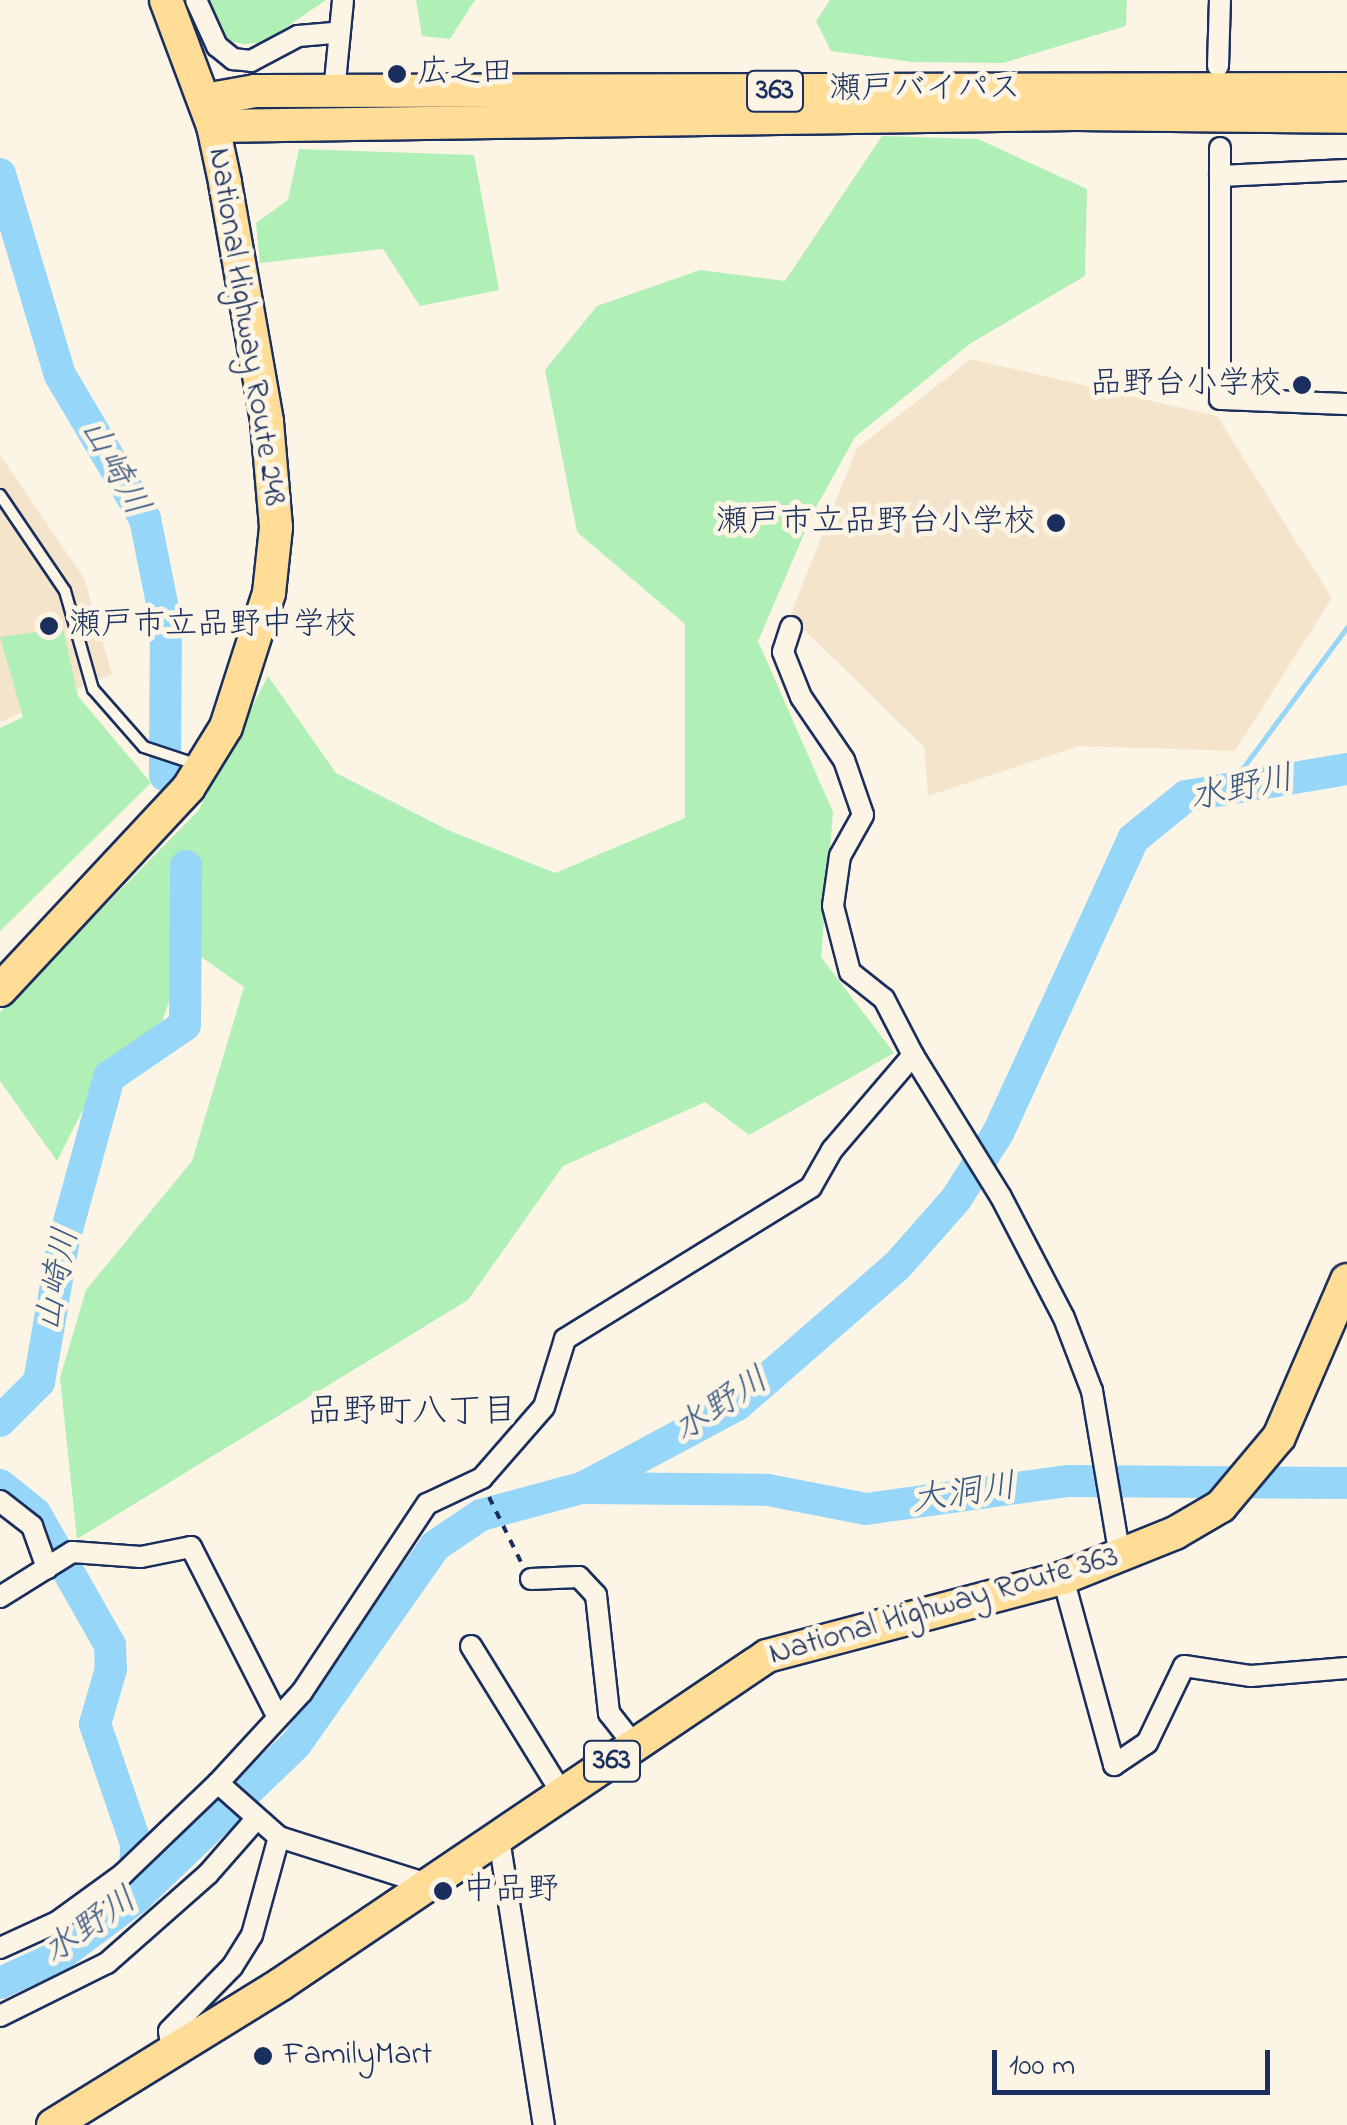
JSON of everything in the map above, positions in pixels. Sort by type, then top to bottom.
[{"type":"highway","name":"National Highway Route 248","points":[[0,990],[158,825],[191,761],[246,677],[269,593],[276,527],[267,422],[209,113],[166,0]]},
{"type":"highway","name":"瀬戸バイパス","points":[[209,113],[255,90],[1347,89]]},
{"type":"highway","name":"瀬戸バイパス","points":[[209,113],[1347,117]]},
{"type":"highway","name":"National Highway Route 363","points":[[53,2125],[499,1839],[767,1656],[1063,1578],[1120,1556],[1221,1506],[1257,1468],[1279,1437],[1347,1280]]},
{"type":"street","points":[[196,0],[217,46],[233,59],[251,61],[298,36],[336,33]]},
{"type":"street","points":[[334,92],[336,33],[343,0]]},
{"type":"street","points":[[1218,66],[1220,0]]},
{"type":"street","points":[[1220,148],[1220,400],[1347,404]]},
{"type":"street","points":[[1220,176],[1347,170]]},
{"type":"street","points":[[792,627],[783,652],[801,697],[844,760],[863,815],[840,856],[833,906],[850,972],[884,999],[953,1128],[1001,1197],[1078,1354],[1092,1390],[1120,1556]]},
{"type":"street","points":[[0,1948],[57,1922],[123,1874],[154,1850],[218,1784],[302,1692],[427,1504],[482,1478],[544,1407],[565,1339],[812,1187],[832,1150],[913,1055]]},
{"type":"street","points":[[0,1500],[32,1526],[47,1568]]},
{"type":"street","points":[[0,1597],[72,1552],[141,1557],[191,1547],[277,1716]]},
{"type":"street","points":[[531,1579],[579,1577],[596,1595],[609,1714],[635,1746]]},
{"type":"street","points":[[1063,1578],[1114,1766],[1147,1743],[1184,1666],[1251,1676],[1347,1668]]},
{"type":"street","points":[[471,1646],[563,1795]]},
{"type":"street","points":[[218,1784],[279,1837],[428,1884]]},
{"type":"street","points":[[0,2016],[107,1964],[208,1874],[257,1818]]},
{"type":"street","points":[[172,2052],[168,2031],[232,1968],[252,1935],[279,1837]]},
{"type":"street","points":[[499,1839],[544,2125]]},
{"type":"lane","points":[[0,495],[65,591],[93,689],[144,746],[191,761]]},
{"type":"path","points":[[482,1478],[499,1524],[531,1579]]},
{"type":"shaded area","name":"瀬戸市立品野台小学校","points":[[971,359],[1217,416],[1332,598],[1235,751],[1079,746],[928,796],[924,747],[790,616],[857,448]]},
{"type":"shaded area","name":"瀬戸市立品野中学校","points":[[0,455],[84,578],[112,674],[0,722]]},
{"type":"green space","points":[[201,0],[326,0],[263,43],[244,44],[224,40]]},
{"type":"green space","points":[[416,0],[475,0],[450,39],[422,36]]},
{"type":"green space","points":[[830,0],[1127,0],[1126,26],[1003,63],[913,62],[831,51],[816,21]]},
{"type":"green space","points":[[882,136],[978,139],[1087,189],[1085,276],[971,343],[855,437],[814,511],[758,641],[833,812],[821,957],[894,1053],[749,1135],[705,1102],[563,1166],[468,1300],[77,1539],[60,1378],[86,1290],[192,1161],[244,987],[187,947],[160,1028],[99,1078],[57,1161],[0,1081],[0,1012],[198,811],[268,676],[336,773],[450,831],[555,873],[685,818],[685,624],[577,532],[545,370],[597,306],[700,270],[785,281]]},
{"type":"green space","points":[[299,149],[474,155],[499,290],[420,306],[383,249],[260,263],[256,223],[288,200]]},
{"type":"green space","points":[[63,628],[78,696],[151,783],[0,931],[0,728],[23,717],[0,637]]},
{"type":"waterway","name":"山崎川","points":[[0,174],[60,375],[145,519],[166,623],[165,775]]},
{"type":"waterway","points":[[1228,788],[1347,627]]},
{"type":"waterway","name":"水野川","points":[[0,1983],[59,1956],[135,1899],[296,1744],[435,1546],[481,1515],[582,1488],[737,1405],[897,1266],[956,1199],[998,1133],[1133,839],[1186,796],[1347,769]]},
{"type":"waterway","name":"山崎川","points":[[0,1421],[39,1382],[63,1244],[109,1077],[185,1025],[186,866]]},
{"type":"waterway","name":"大洞川","points":[[587,1488],[768,1490],[866,1509],[1068,1481],[1347,1483]]},
{"type":"waterway","name":"山崎川","points":[[0,1485],[35,1513],[110,1645],[111,1669],[95,1724],[136,1844],[135,1890]]},
{"type":"place","name":"広之田","points":[[397,74]]},
{"type":"place","name":"品野台小学校","points":[[1302,385]]},
{"type":"place","name":"瀬戸市立品野台小学校","points":[[1056,523]]},
{"type":"place","name":"瀬戸市立品野中学校","points":[[49,626]]},
{"type":"place","name":"中品野","points":[[443,1891]]},
{"type":"place","name":"FamilyMart","points":[[263,2056]]},
{"type":"district","name":"品野町八丁目","points":[[412,1413]]}]
